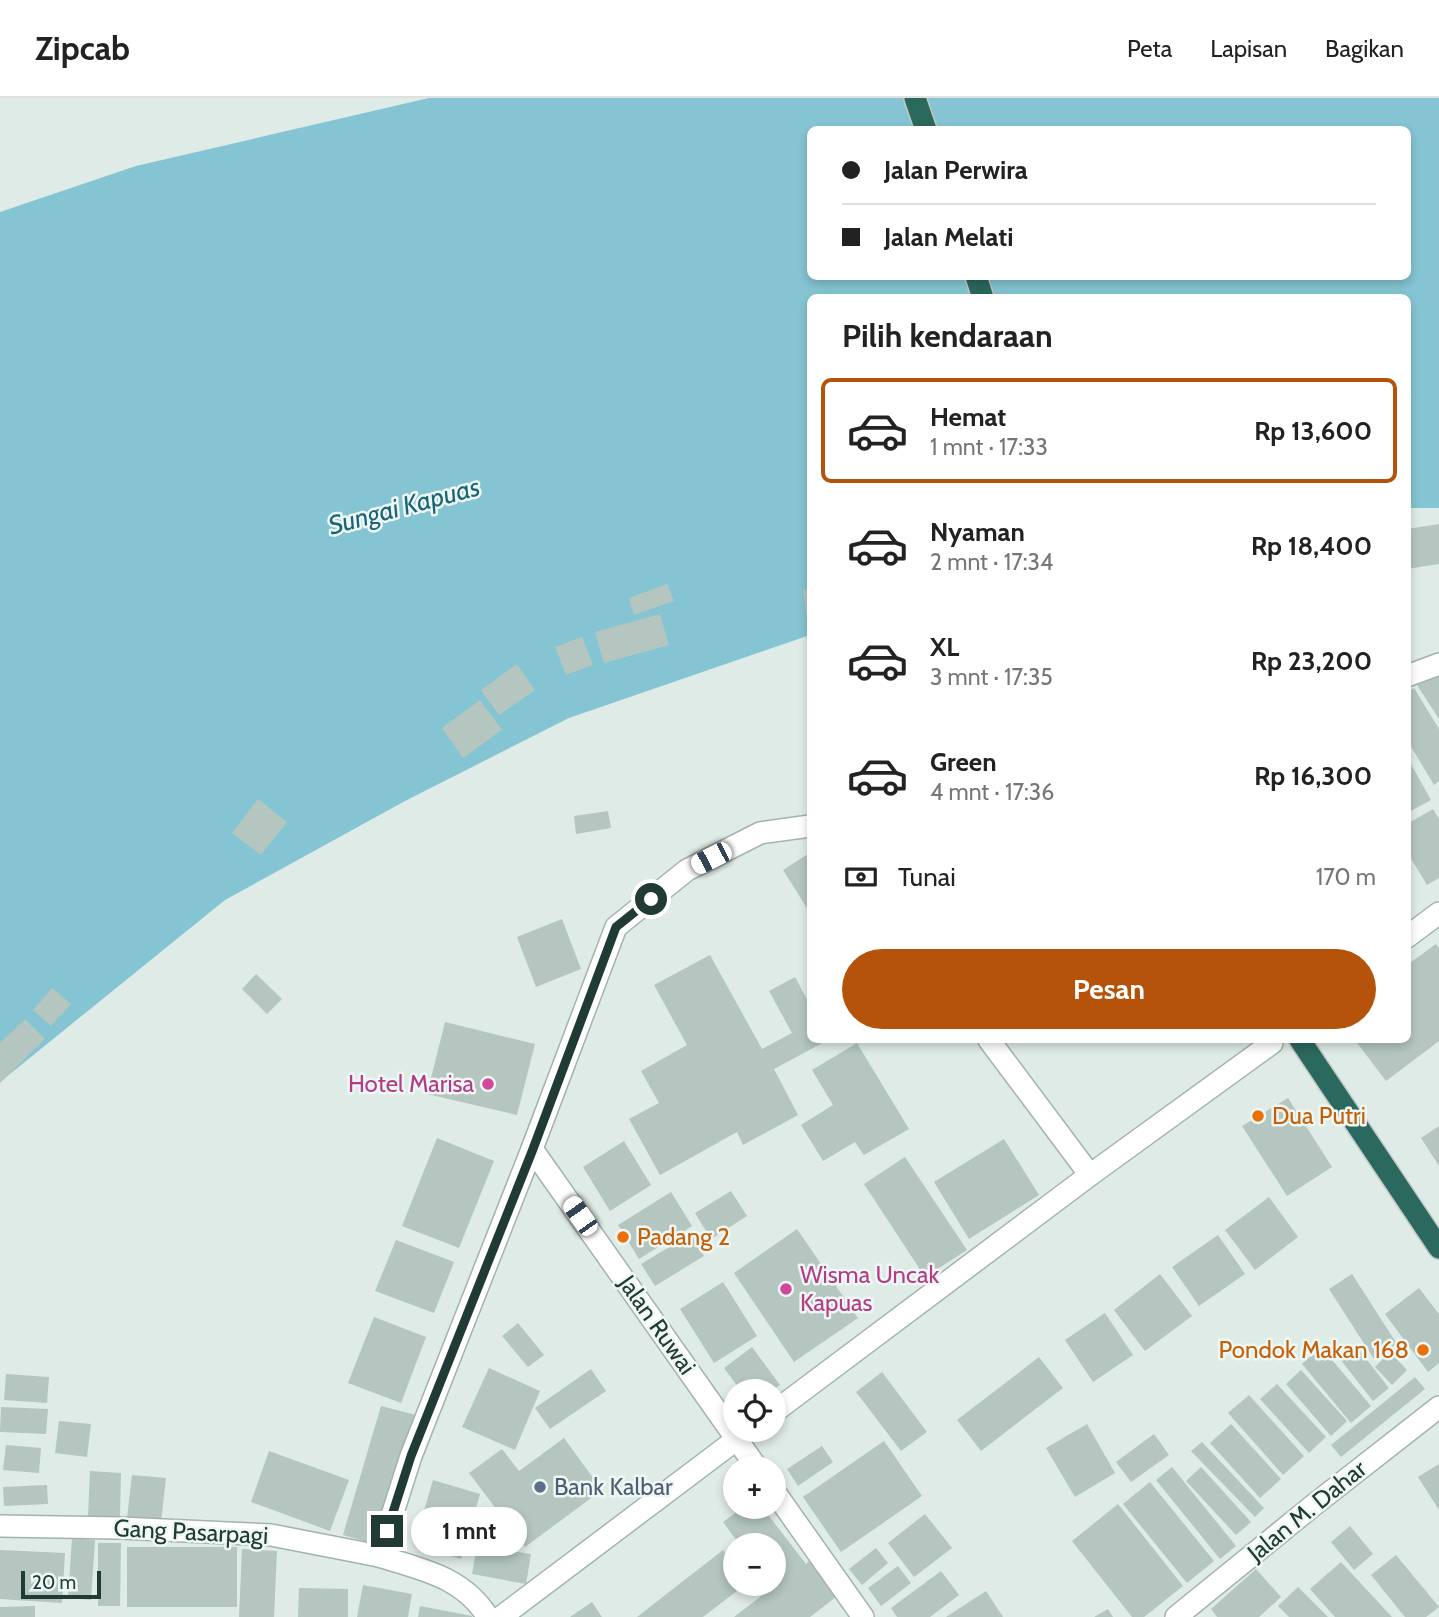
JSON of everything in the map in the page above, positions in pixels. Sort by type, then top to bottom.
[{"type":"highway","points":[[915,98],[925,126]]},
{"type":"highway","points":[[1302,1043],[1439,1248]]},
{"type":"street","points":[[1411,674],[1439,664]]},
{"type":"street","points":[[379,1556],[411,1456],[533,1149],[616,927],[687,870],[760,833],[807,826]]},
{"type":"street","points":[[1411,935],[1436,923]]},
{"type":"street","points":[[991,1043],[1090,1175]]},
{"type":"street","points":[[786,1403],[1271,1043]]},
{"type":"street","name":"Jalan Ruwai","points":[[533,1149],[723,1407]]},
{"type":"street","name":"Jalan M. Dahar","points":[[1176,1617],[1315,1503],[1439,1407]]},
{"type":"street","points":[[501,1617],[732,1442]]},
{"type":"street","points":[[786,1508],[863,1617]]},
{"type":"street","name":"Gang Pasarpagi","points":[[0,1526],[271,1535],[379,1556],[452,1581],[466,1592],[488,1617]]},
{"type":"water","name":"Sungai Kapuas","points":[[429,98],[1439,98],[1439,508],[1411,508],[1411,294],[807,294],[807,636],[569,718],[405,801],[225,900],[0,1082],[0,212],[136,166]]},
{"type":"building","points":[[1439,524],[1439,564],[1411,568],[1411,528]]},
{"type":"building","points":[[667,584],[674,601],[634,615],[629,598]]},
{"type":"building","points":[[807,589],[807,619],[803,590]]},
{"type":"building","points":[[660,614],[669,645],[604,663],[595,632]]},
{"type":"building","points":[[582,637],[593,665],[566,675],[555,647]]},
{"type":"building","points":[[517,664],[535,690],[499,715],[481,690]]},
{"type":"building","points":[[1439,671],[1439,719],[1417,685]]},
{"type":"building","points":[[1414,688],[1439,729],[1439,781],[1434,785],[1411,747],[1411,690]]},
{"type":"building","points":[[480,700],[502,730],[463,758],[442,728]]},
{"type":"building","points":[[1411,764],[1431,800],[1411,811]]},
{"type":"building","points":[[258,799],[287,822],[261,855],[232,833]]},
{"type":"building","points":[[1433,809],[1439,819],[1439,878],[1427,885],[1411,859],[1411,822]]},
{"type":"building","points":[[608,811],[611,828],[576,834],[574,816]]},
{"type":"building","points":[[807,855],[807,908],[783,870]]},
{"type":"building","points":[[562,919],[581,969],[536,987],[517,937]]},
{"type":"building","points":[[1436,944],[1439,948],[1439,1041],[1386,1081],[1357,1043],[1411,1043],[1411,962]]},
{"type":"building","points":[[710,955],[762,1049],[792,1033],[769,991],[795,977],[807,999],[807,1043],[822,1043],[774,1069],[798,1115],[743,1145],[737,1132],[660,1175],[629,1119],[659,1103],[641,1071],[687,1045],[654,985]]},
{"type":"building","points":[[256,974],[282,999],[267,1014],[242,989]]},
{"type":"building","points":[[52,988],[71,1004],[51,1026],[33,1010]]},
{"type":"building","points":[[25,1019],[45,1039],[0,1083],[0,1043]]},
{"type":"building","points":[[445,1022],[535,1044],[517,1115],[427,1094]]},
{"type":"building","points":[[857,1043],[909,1129],[864,1155],[855,1142],[823,1161],[801,1125],[833,1105],[812,1070]]},
{"type":"building","points":[[1288,1098],[1332,1167],[1287,1196],[1242,1126]]},
{"type":"building","points":[[1439,1126],[1439,1166],[1421,1138]]},
{"type":"building","points":[[437,1138],[494,1161],[459,1248],[402,1226]]},
{"type":"building","points":[[1004,1139],[1039,1195],[969,1239],[934,1182]]},
{"type":"building","points":[[624,1141],[651,1185],[610,1211],[583,1167]]},
{"type":"building","points":[[905,1157],[967,1250],[925,1277],[864,1184]]},
{"type":"building","points":[[731,1191],[747,1216],[711,1239],[695,1213]]},
{"type":"building","points":[[671,1192],[692,1226],[639,1259],[618,1225]]},
{"type":"building","points":[[1269,1197],[1298,1237],[1255,1270],[1225,1230]]},
{"type":"building","points":[[797,1229],[858,1318],[794,1362],[734,1273]]},
{"type":"building","points":[[691,1234],[704,1256],[655,1286],[641,1264]]},
{"type":"building","points":[[1218,1235],[1245,1274],[1199,1306],[1172,1267]]},
{"type":"building","points":[[396,1240],[454,1262],[434,1313],[375,1291]]},
{"type":"building","points":[[1160,1274],[1192,1316],[1145,1351],[1114,1310]]},
{"type":"building","points":[[1352,1274],[1397,1344],[1374,1359],[1329,1289]]},
{"type":"building","points":[[723,1282],[757,1336],[714,1363],[680,1309]]},
{"type":"building","points":[[1419,1288],[1439,1314],[1439,1363],[1428,1372],[1385,1314]]},
{"type":"building","points":[[1105,1313],[1133,1355],[1093,1382],[1065,1340]]},
{"type":"building","points":[[374,1317],[426,1337],[401,1403],[348,1383]]},
{"type":"building","points":[[518,1323],[544,1355],[528,1367],[502,1336]]},
{"type":"building","points":[[1356,1346],[1389,1388],[1373,1401],[1340,1359]]},
{"type":"building","points":[[752,1347],[776,1379],[732,1379],[724,1368]]},
{"type":"building","points":[[1321,1347],[1371,1406],[1351,1423],[1302,1364]]},
{"type":"building","points":[[1390,1352],[1407,1370],[1392,1385],[1375,1367]]},
{"type":"building","points":[[1039,1357],[1063,1388],[981,1451],[957,1420]]},
{"type":"building","points":[[489,1368],[540,1391],[515,1450],[462,1427]]},
{"type":"building","points":[[591,1369],[606,1391],[550,1429],[535,1408]]},
{"type":"building","points":[[1301,1370],[1347,1421],[1331,1436],[1286,1384]]},
{"type":"building","points":[[882,1372],[927,1432],[901,1451],[856,1392]]},
{"type":"building","points":[[6,1374],[49,1377],[47,1403],[4,1400]]},
{"type":"building","points":[[1415,1377],[1425,1389],[1341,1457],[1331,1445]]},
{"type":"building","points":[[1277,1384],[1326,1437],[1309,1453],[1260,1399]]},
{"type":"building","points":[[1249,1395],[1304,1456],[1283,1475],[1228,1413]]},
{"type":"building","points":[[381,1406],[416,1415],[378,1545],[343,1535]]},
{"type":"building","points":[[1,1407],[48,1409],[46,1434],[0,1432]]},
{"type":"building","points":[[59,1421],[91,1424],[87,1457],[55,1453]]},
{"type":"building","points":[[1087,1424],[1115,1473],[1075,1497],[1046,1448]]},
{"type":"building","points":[[1231,1424],[1281,1479],[1260,1498],[1210,1443]]},
{"type":"building","points":[[1154,1434],[1169,1455],[1131,1482],[1116,1462]]},
{"type":"building","points":[[564,1438],[602,1490],[525,1547],[469,1473],[502,1449],[519,1471]]},
{"type":"building","points":[[884,1441],[922,1496],[841,1552],[803,1497]]},
{"type":"building","points":[[1202,1442],[1264,1508],[1255,1517],[1191,1451]]},
{"type":"building","points":[[6,1445],[41,1448],[39,1473],[3,1470]]},
{"type":"building","points":[[822,1446],[833,1462],[798,1486],[787,1469]]},
{"type":"building","points":[[269,1451],[349,1480],[330,1531],[251,1502]]},
{"type":"building","points":[[1439,1464],[1439,1510],[1418,1477]]},
{"type":"building","points":[[1172,1467],[1236,1546],[1220,1559],[1156,1480]]},
{"type":"building","points":[[1201,1467],[1251,1522],[1236,1535],[1186,1481]]},
{"type":"building","points":[[90,1471],[121,1473],[120,1516],[88,1516]]},
{"type":"building","points":[[132,1475],[166,1478],[161,1522],[127,1518]]},
{"type":"building","points":[[433,1480],[480,1494],[461,1559],[414,1545]]},
{"type":"building","points":[[1150,1482],[1214,1561],[1187,1583],[1123,1504]]},
{"type":"building","points":[[47,1485],[48,1504],[4,1506],[3,1487]]},
{"type":"building","points":[[1118,1504],[1183,1586],[1144,1617],[1132,1617],[1072,1541]]},
{"type":"building","points":[[925,1514],[952,1548],[914,1577],[888,1543]]},
{"type":"building","points":[[727,1519],[771,1519],[782,1533],[731,1533],[723,1522]]},
{"type":"building","points":[[1350,1526],[1373,1554],[1354,1570],[1331,1542]]},
{"type":"building","points":[[72,1538],[95,1540],[91,1600],[68,1598]]},
{"type":"building","points":[[786,1538],[806,1564],[809,1561],[836,1597],[810,1617],[734,1617],[761,1596],[786,1596]]},
{"type":"building","points":[[98,1543],[121,1543],[120,1606],[98,1606]]},
{"type":"building","points":[[477,1546],[531,1554],[526,1584],[472,1574]]},
{"type":"building","points":[[127,1547],[237,1547],[237,1607],[127,1607]]},
{"type":"building","points":[[876,1548],[888,1563],[862,1585],[849,1569]]},
{"type":"building","points":[[242,1549],[277,1551],[274,1617],[239,1617]]},
{"type":"building","points":[[0,1550],[65,1553],[62,1603],[0,1599]]},
{"type":"building","points":[[723,1550],[723,1596],[730,1596],[703,1617],[637,1617]]},
{"type":"building","points":[[1396,1555],[1439,1607],[1426,1617],[1405,1617],[1371,1575]]},
{"type":"building","points":[[1341,1562],[1392,1617],[1335,1617],[1310,1589]]},
{"type":"building","points":[[898,1566],[911,1583],[881,1606],[868,1588]]},
{"type":"building","points":[[1256,1569],[1281,1597],[1259,1617],[1217,1617],[1211,1609]]},
{"type":"building","points":[[941,1571],[959,1595],[930,1617],[897,1617],[891,1608]]},
{"type":"building","points":[[363,1585],[412,1594],[408,1617],[357,1617]]},
{"type":"building","points":[[1298,1587],[1328,1617],[1289,1617],[1278,1606]]},
{"type":"building","points":[[299,1588],[348,1589],[348,1617],[298,1617]]},
{"type":"building","points":[[986,1591],[1003,1617],[946,1617]]},
{"type":"building","points":[[592,1602],[602,1617],[570,1617]]},
{"type":"building","points":[[35,1606],[35,1617],[0,1617],[0,1607]]},
{"type":"building","points":[[420,1606],[472,1616],[472,1617],[418,1617]]},
{"type":"building","points":[[1108,1609],[1113,1617],[1094,1617]]},
{"type":"place","name":"Hotel Marisa","points":[[488,1084]]},
{"type":"place","name":"Dua Putri","points":[[1258,1116]]},
{"type":"place","name":"Padang 2","points":[[623,1237]]},
{"type":"place","name":"Wisma Uncak Kapuas","points":[[786,1289]]},
{"type":"place","name":"Pondok Makan 168","points":[[1423,1350]]},
{"type":"place","name":"Bank Kalbar","points":[[540,1487]]},
{"type":"route","points":[[387,1531],[411,1456],[533,1149],[616,927],[651,899]]}]
